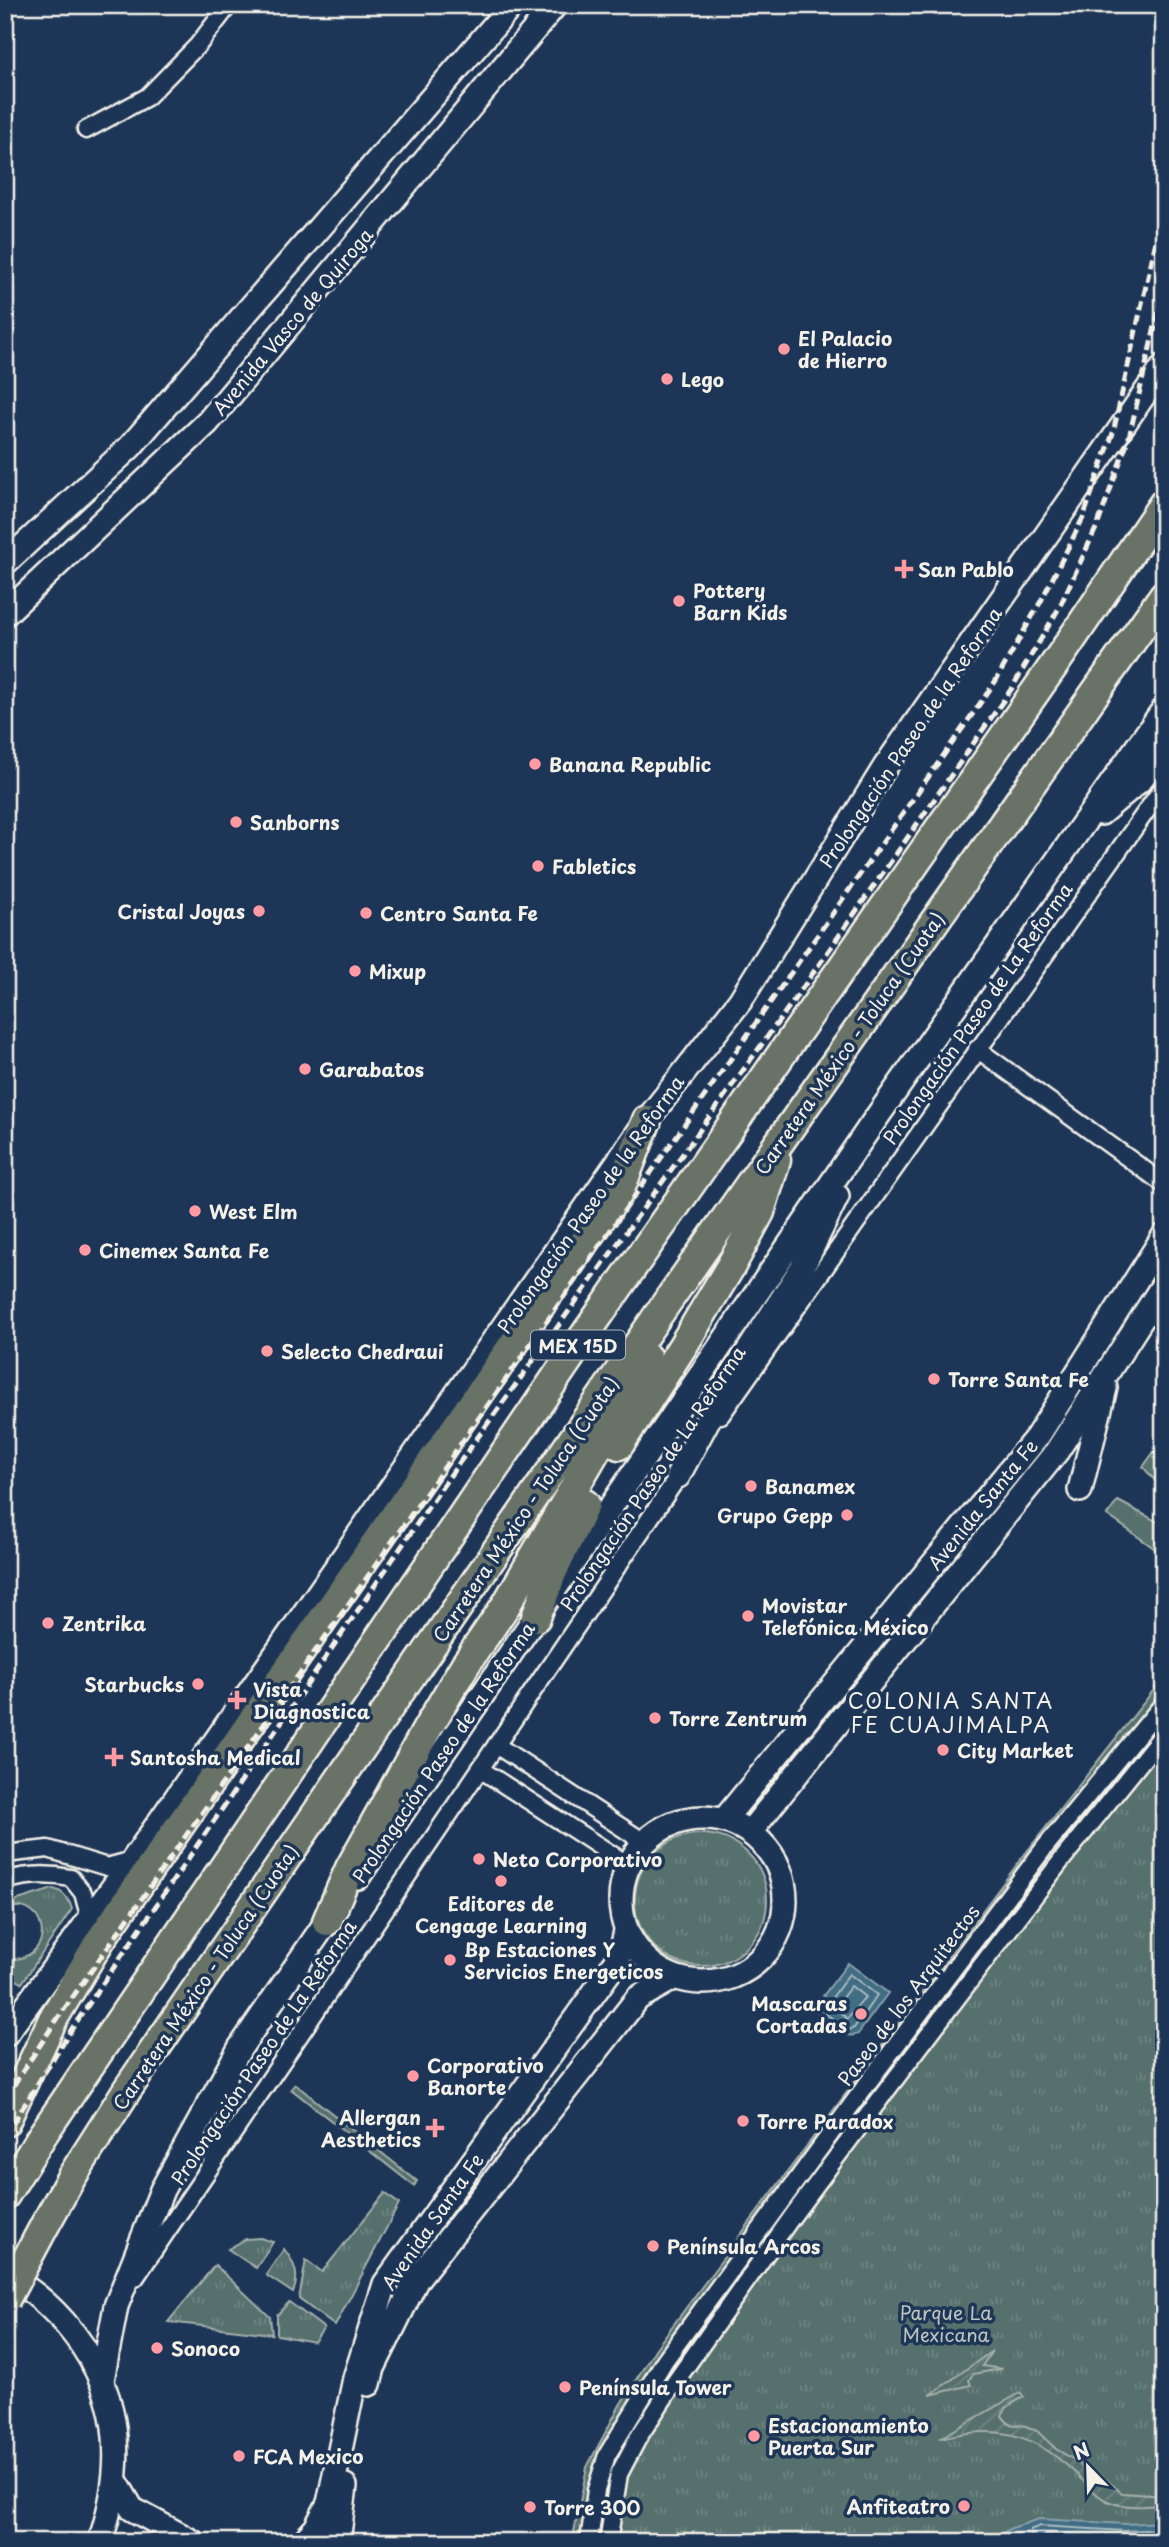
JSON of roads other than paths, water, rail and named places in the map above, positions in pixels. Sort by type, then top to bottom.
[{"type":"highway","name":"MEX 15D","points":[[5,2195],[43,2134],[587,1332],[1061,655],[1164,503]]},
{"type":"highway","name":"Carretera México - Toluca (Cuota)","points":[[5,2300],[71,2178],[127,2090],[667,1302],[1164,595]]},
{"type":"highway","points":[[5,2122],[53,2018],[101,1939],[619,1192],[647,1120]]},
{"type":"highway","points":[[536,1617],[570,1531],[606,1465],[684,1344],[760,1212],[784,1135]]},
{"type":"highway","points":[[327,1921],[350,1867],[427,1729],[506,1605],[642,1371],[667,1302]]},
{"type":"main road","name":"Avenida Vasco de Quiroga","points":[[5,563],[130,447],[512,5]]},
{"type":"main road","name":"Avenida Vasco de Quiroga","points":[[5,614],[207,423],[555,5]]},
{"type":"main road","name":"Prolongación Paseo de la Reforma","points":[[5,2035],[133,1860],[647,1120],[740,1001],[885,767],[1164,366]]},
{"type":"main road","name":"Prolongación Paseo de la Reforma","points":[[102,2380],[116,2306],[162,2190],[240,2048],[872,1124],[1164,709]]},
{"type":"main road","points":[[1077,833],[1140,780],[1164,749]]},
{"type":"main road","points":[[678,1476],[727,1384],[802,1268],[872,1124]]},
{"type":"main road","name":"Avenida Santa Fe","points":[[724,1820],[1037,1437],[1164,1236]]},
{"type":"main road","name":"Avenida Santa Fe","points":[[750,1832],[1057,1451],[1164,1284]]},
{"type":"main road","points":[[1080,1490],[1110,1367]]},
{"type":"main road","points":[[703,1817],[724,1820],[750,1832],[771,1852],[782,1875],[785,1901],[781,1926],[768,1949],[750,1967],[738,1973],[700,1982],[675,1977],[654,1966],[638,1950],[626,1931],[621,1910],[620,1895],[628,1865],[644,1842],[681,1820],[703,1817]]},
{"type":"main road","name":"Avenida Santa Fe","points":[[303,2542],[316,2528],[329,2503],[355,2378],[385,2284],[609,1972],[621,1953],[626,1931]]},
{"type":"main road","name":"Avenida Santa Fe","points":[[338,2542],[345,2487],[373,2368],[417,2279],[638,1998],[675,1977]]},
{"type":"main road","points":[[5,2276],[49,2306],[80,2340],[102,2380],[116,2430],[116,2482],[111,2509],[100,2542]]},
{"type":"main road","points":[[116,2482],[132,2509],[193,2542]]},
{"type":"street","points":[[86,130],[146,97],[198,45],[229,5]]},
{"type":"street","name":"Prolongación Paseo de La Reforma","points":[[116,2306],[678,1476],[1164,786]]},
{"type":"street","points":[[977,1049],[1164,1184]]},
{"type":"street","name":"Paseo de los Arquitectos","points":[[608,2542],[619,2474],[638,2438],[864,2088],[1045,1847],[1164,1703]]},
{"type":"street","name":"Paseo de los Arquitectos","points":[[589,2542],[601,2471],[615,2440],[665,2360],[788,2209],[1164,1733]]},
{"type":"street","points":[[496,1745],[644,1842]]},
{"type":"street","points":[[480,1769],[628,1865]]},
{"type":"street","points":[[1045,1847],[1061,1861]]},
{"type":"street","points":[[5,1854],[48,1849],[107,1867],[133,1860]]},
{"type":"street","points":[[5,1881],[20,1876],[52,1874],[71,1878],[83,1893],[90,1919]]},
{"type":"water","points":[[848,1963],[888,1993],[858,2034],[852,2035],[837,2032],[825,2023],[820,2017],[817,2004]]},
{"type":"water","points":[[1039,2519],[1125,2524],[1164,2522],[1164,2542],[1032,2542],[1024,2538],[1020,2542],[992,2542],[1009,2529]]},
{"type":"railway","points":[[5,2098],[58,2018],[995,682],[1041,601],[1083,518],[1113,433],[1164,205]]},
{"type":"railway","points":[[5,2136],[73,2027],[449,1477],[799,993],[1012,688],[1059,608],[1098,524],[1129,437],[1164,288]]},
{"type":"place","name":"El Palacio de Hierro","points":[[784,349]]},
{"type":"place","name":"Lego","points":[[667,379]]},
{"type":"place","name":"San Pablo","points":[[904,569]]},
{"type":"place","name":"Pottery Barn Kids","points":[[679,601]]},
{"type":"place","name":"Banana Republic","points":[[535,764]]},
{"type":"place","name":"Sanborns","points":[[236,822]]},
{"type":"place","name":"Fabletics","points":[[538,866]]},
{"type":"place","name":"Cristal Joyas","points":[[259,911]]},
{"type":"place","name":"Centro Santa Fe","points":[[366,913]]},
{"type":"place","name":"Mixup","points":[[355,971]]},
{"type":"place","name":"Garabatos","points":[[305,1069]]},
{"type":"place","name":"West Elm","points":[[195,1211]]},
{"type":"place","name":"Cinemex Santa Fe","points":[[85,1250]]},
{"type":"place","name":"Selecto Chedraui","points":[[267,1351]]},
{"type":"place","name":"Torre Santa Fe","points":[[934,1379]]},
{"type":"place","name":"Banamex","points":[[751,1486]]},
{"type":"place","name":"Grupo Gepp","points":[[847,1515]]},
{"type":"place","name":"Movistar Telefónica México","points":[[748,1616]]},
{"type":"place","name":"Zentrika","points":[[48,1623]]},
{"type":"place","name":"Starbucks","points":[[198,1684]]},
{"type":"place","name":"Vista Diagnostica","points":[[237,1700]]},
{"type":"place","name":"Torre Zentrum","points":[[655,1718]]},
{"type":"place","name":"City Market","points":[[943,1750]]},
{"type":"place","name":"Santosha Medical","points":[[114,1757]]},
{"type":"place","name":"Neto Corporativo","points":[[479,1859]]},
{"type":"place","name":"Editores de Cengage Learning","points":[[501,1881]]},
{"type":"place","name":"Bp Estaciones Y Servicios Energeticos","points":[[450,1960]]},
{"type":"place","name":"Mascaras Cortadas","points":[[861,2014]]},
{"type":"place","name":"Corporativo Banorte","points":[[413,2076]]},
{"type":"place","name":"Torre Paradox","points":[[743,2121]]},
{"type":"place","name":"Allergan Aesthetics","points":[[435,2128]]},
{"type":"place","name":"Península Arcos","points":[[653,2246]]},
{"type":"place","name":"Sonoco","points":[[157,2348]]},
{"type":"place","name":"Península Tower","points":[[565,2387]]},
{"type":"place","name":"Estacionamiento Puerta Sur","points":[[754,2436]]},
{"type":"place","name":"FCA Mexico","points":[[239,2456]]},
{"type":"place","name":"Anfiteatro","points":[[964,2506]]},
{"type":"place","name":"Torre 300","points":[[530,2507]]},
{"type":"district","name":"COLONIA SANTA FE CUAJIMALPA","points":[[951,1712]]},
{"type":"park label","name":"Parque La Mexicana","points":[[946,2323]]}]
